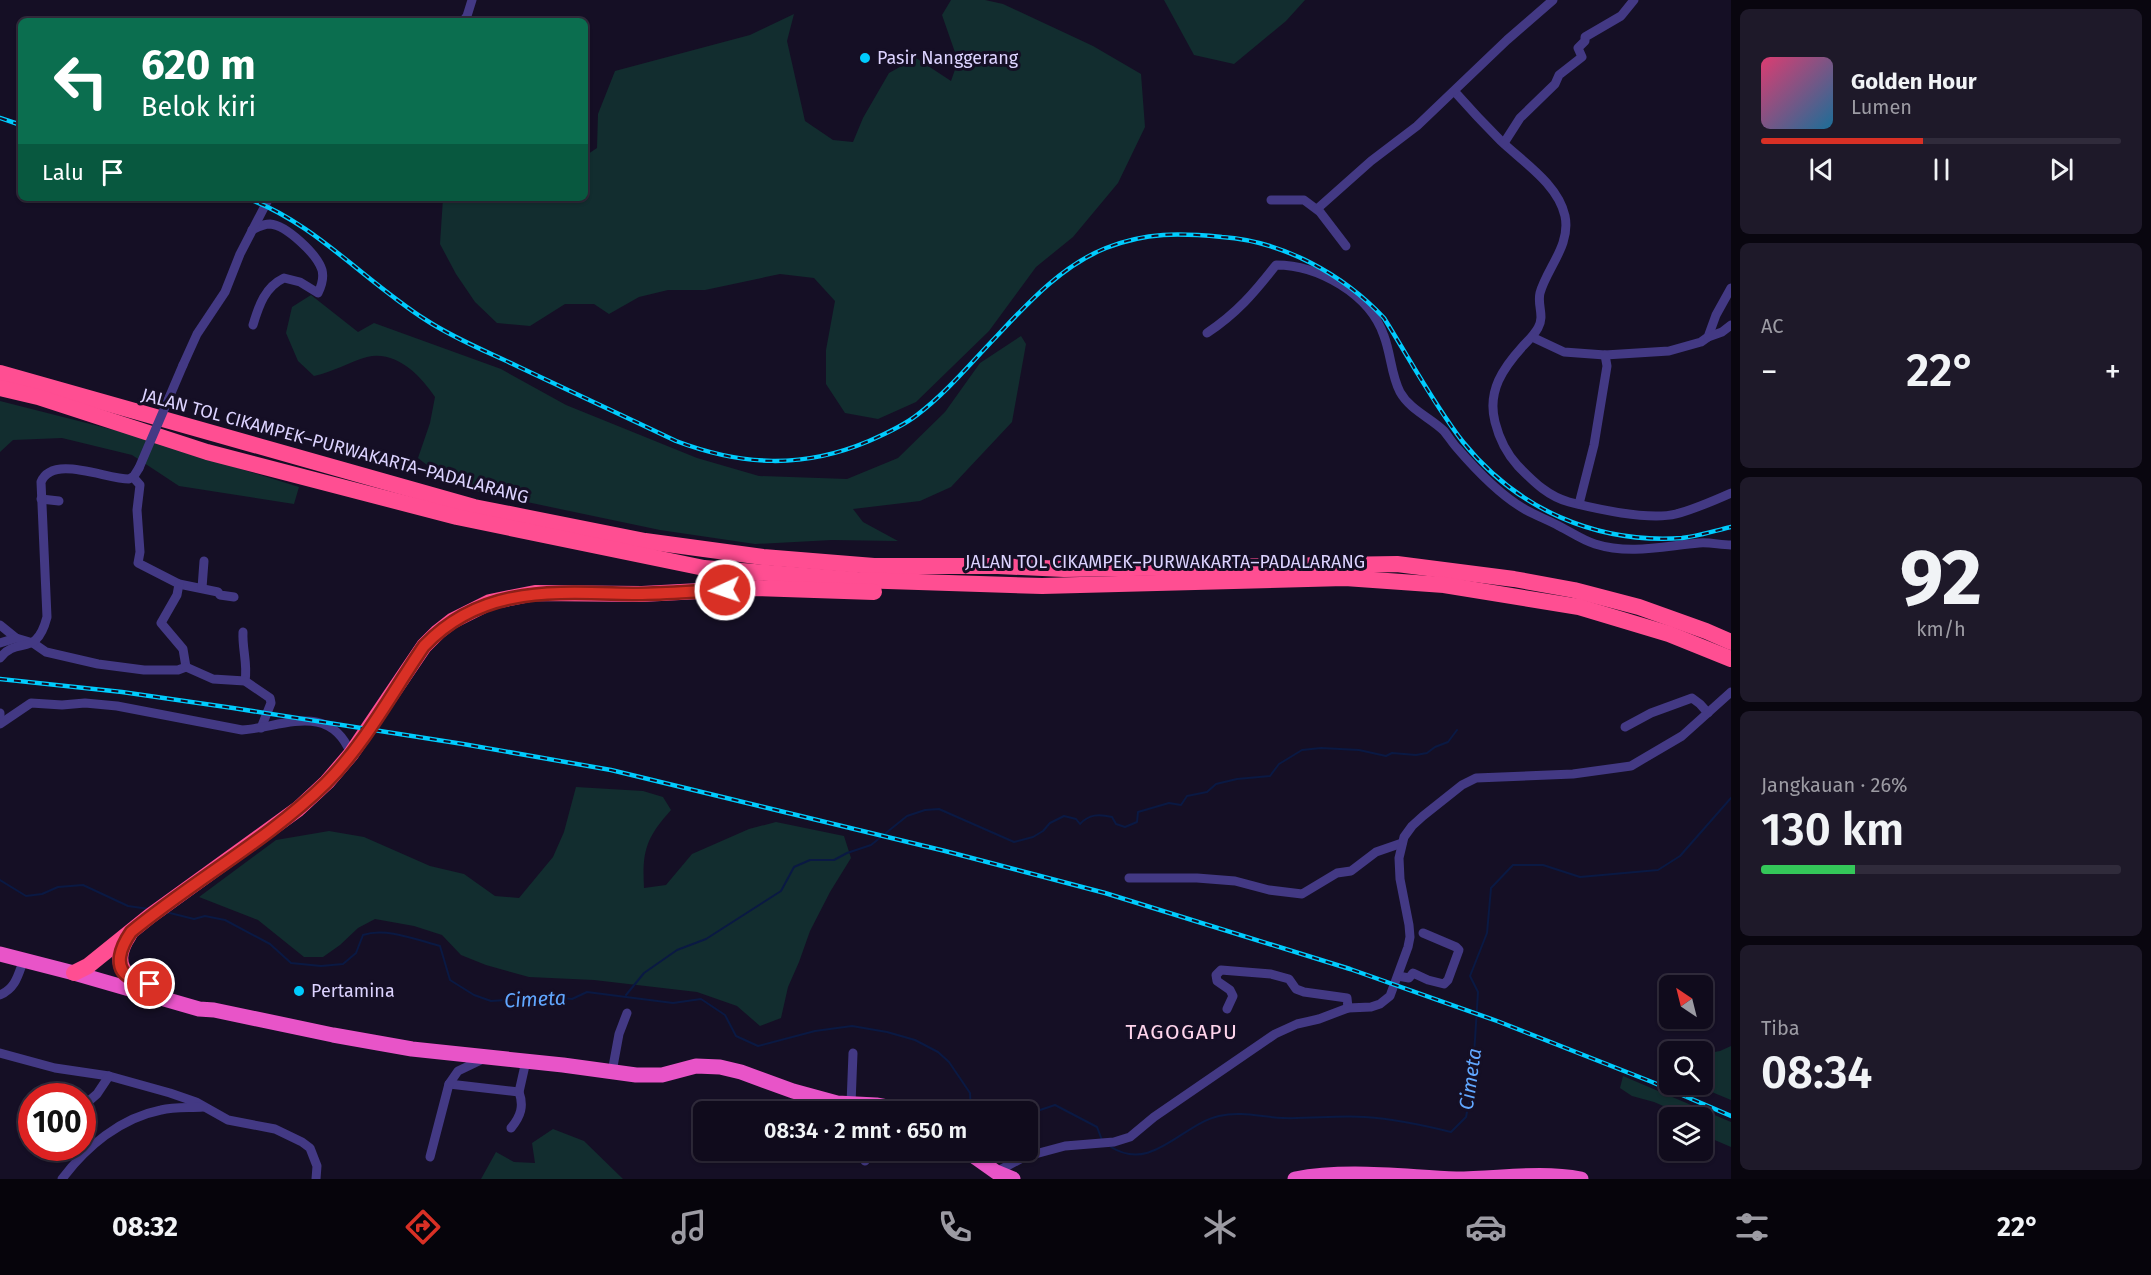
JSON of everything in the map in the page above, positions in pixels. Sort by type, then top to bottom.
[{"type":"highway","name":"JALAN TOL CIKAMPEK–PURWAKARTA–PADALARANG","points":[[0,372],[474,507],[645,541],[763,557],[874,566],[998,566],[1064,569],[1397,564],[1514,579],[1574,590],[1639,607],[1731,642]]},
{"type":"highway","name":"JALAN TOL CIKAMPEK–PURWAKARTA–PADALARANG","points":[[0,388],[38,397],[207,452],[457,517],[704,568],[857,580],[1042,586],[1345,578],[1444,585],[1578,607],[1669,634],[1731,658]]},
{"type":"highway","points":[[81,969],[298,809],[327,782],[351,754],[424,646],[452,621],[490,602],[535,593],[642,594],[758,588],[921,592],[972,583]]},
{"type":"highway","points":[[131,932],[123,944],[120,958],[123,970],[131,978]]},
{"type":"highway","points":[[0,945],[26,950],[199,1009],[214,1010],[370,1043],[649,1076],[696,1066],[720,1067],[830,1101]]},
{"type":"highway","points":[[0,954],[131,978],[201,1002],[214,1010]]},
{"type":"highway","points":[[980,1161],[996,1173],[1013,1179]]},
{"type":"highway","points":[[1295,1179],[1317,1175],[1457,1179],[1548,1176],[1581,1179]]},
{"type":"street","points":[[465,18],[472,0]]},
{"type":"street","points":[[1317,209],[1371,161],[1408,134],[1455,92],[1507,40],[1553,0]]},
{"type":"street","points":[[1504,143],[1520,118],[1556,84],[1558,75],[1582,57],[1578,48],[1585,41],[1585,36],[1621,16],[1634,0]]},
{"type":"street","points":[[1455,92],[1542,179],[1558,200],[1565,217],[1564,236],[1558,255],[1539,296],[1542,318],[1532,337],[1510,362],[1497,382],[1492,396],[1498,434],[1512,459],[1540,489],[1559,499],[1633,515],[1671,515],[1731,493]]},
{"type":"street","points":[[1271,200],[1304,200],[1317,209],[1346,246]]},
{"type":"street","points":[[0,658],[4,653],[33,643],[43,632],[47,617],[42,479],[47,473],[56,469],[70,469],[122,478],[133,477],[140,468],[197,334],[225,292],[240,254],[267,201]]},
{"type":"street","points":[[252,230],[266,224],[276,225],[287,231],[311,252],[322,268],[323,281],[318,292],[300,282],[285,278],[271,285],[257,311],[253,325]]},
{"type":"street","points":[[1207,333],[1248,301],[1276,265],[1292,265],[1308,269],[1334,282],[1357,297],[1367,307],[1381,328],[1400,393],[1443,430],[1482,473],[1525,509],[1579,538],[1610,548],[1639,550],[1702,543],[1731,545]]},
{"type":"street","points":[[1708,337],[1716,315],[1731,288]]},
{"type":"street","points":[[1532,337],[1564,352],[1605,356],[1669,351],[1701,342],[1731,325]]},
{"type":"street","points":[[1579,504],[1594,445],[1607,366],[1605,356]]},
{"type":"street","points":[[133,477],[140,485],[137,510],[140,552],[138,563],[179,584],[234,597]]},
{"type":"street","points":[[41,499],[59,501]]},
{"type":"street","points":[[202,588],[204,561]]},
{"type":"street","points":[[179,584],[177,595],[161,623],[183,649],[186,668]]},
{"type":"street","points":[[0,625],[16,638],[65,658],[144,670],[186,668],[213,679],[245,681],[270,698],[271,703],[261,728]]},
{"type":"street","points":[[243,632],[242,647],[247,668],[245,681]]},
{"type":"street","points":[[0,643],[16,638]]},
{"type":"street","points":[[996,1173],[1024,1157],[1065,1146],[1114,1142],[1130,1137],[1154,1117],[1275,1034],[1297,1023],[1319,1019],[1348,1008],[1371,1007],[1380,1004],[1390,996],[1410,937],[1400,879],[1402,843],[1412,826],[1462,785],[1476,778],[1574,774],[1630,766],[1682,736],[1731,692]]},
{"type":"street","points":[[1625,727],[1651,713],[1689,699],[1696,700],[1708,713]]},
{"type":"street","points":[[0,724],[31,703],[62,705],[86,703],[126,708],[242,730],[293,720],[319,722],[335,729],[351,754]]},
{"type":"street","points":[[1129,878],[1197,878],[1234,881],[1269,890],[1302,894],[1337,873],[1351,871],[1376,852],[1402,843]]},
{"type":"street","points":[[1398,976],[1409,978],[1413,973],[1444,984],[1448,980],[1459,951],[1456,947],[1423,933]]},
{"type":"street","points":[[0,995],[11,990],[15,985],[24,959]]},
{"type":"street","points":[[1227,1009],[1233,996],[1230,990],[1217,981],[1216,975],[1221,970],[1271,974],[1289,980],[1296,989],[1304,992],[1347,998],[1348,1008]]},
{"type":"street","points":[[612,1072],[619,1034],[627,1013]]},
{"type":"street","points":[[0,1053],[55,1068],[109,1076],[188,1098],[228,1120],[275,1129],[310,1148],[317,1166],[316,1179]]},
{"type":"street","points":[[851,1101],[853,1053]]},
{"type":"street","points":[[430,1157],[449,1084],[463,1067],[485,1058]]},
{"type":"street","points":[[512,1128],[521,1114],[519,1092],[526,1061]]},
{"type":"street","points":[[96,1095],[109,1076]]},
{"type":"street","points":[[449,1084],[519,1092]]},
{"type":"street","points":[[62,1179],[90,1147],[128,1121],[161,1109],[203,1107]]},
{"type":"green space","points":[[951,0],[985,0],[1003,4],[1093,46],[1141,74],[1145,127],[1118,183],[1073,237],[1036,267],[989,331],[916,402],[878,419],[845,413],[826,384],[826,350],[835,301],[814,278],[780,274],[705,290],[668,290],[639,297],[609,314],[594,304],[565,304],[530,326],[497,323],[475,302],[456,274],[440,244],[443,201],[588,201],[588,154],[597,148],[598,114],[615,71],[750,35],[794,14],[787,41],[805,121],[833,140],[853,142],[863,118],[889,73],[916,58],[951,81],[958,61],[942,15]]},
{"type":"green space","points":[[1164,0],[1305,0],[1286,21],[1234,64],[1194,55]]},
{"type":"green space","points":[[311,295],[358,332],[374,323],[501,369],[566,405],[697,458],[759,476],[847,479],[898,458],[945,412],[980,363],[1021,336],[1026,344],[1012,422],[951,487],[920,501],[853,509],[863,522],[898,541],[832,540],[755,544],[660,530],[479,492],[441,476],[418,458],[430,423],[435,397],[415,373],[397,361],[378,356],[360,359],[314,376],[298,361],[286,333],[292,307]]},
{"type":"green space","points":[[0,401],[122,432],[299,487],[294,504],[179,486],[132,455],[62,438],[13,440],[0,452]]},
{"type":"green space","points":[[576,787],[643,791],[663,797],[671,810],[656,829],[647,846],[644,888],[666,885],[692,854],[749,829],[776,822],[844,836],[851,858],[810,931],[788,987],[781,1018],[760,1026],[737,1006],[697,992],[594,980],[529,977],[486,965],[461,955],[442,935],[414,926],[375,919],[358,928],[323,957],[304,957],[258,920],[199,897],[276,840],[329,831],[364,837],[430,866],[464,874],[495,896],[519,898],[553,857],[564,832]]},
{"type":"green space","points":[[1731,1046],[1731,1100],[1713,1092],[1713,1052]]},
{"type":"green space","points":[[1623,1076],[1659,1091],[1659,1095],[1668,1095],[1696,1107],[1666,1107],[1632,1096],[1620,1088]]},
{"type":"green space","points":[[1713,1114],[1731,1122],[1731,1147],[1713,1139]]},
{"type":"green space","points":[[553,1129],[584,1141],[623,1179],[481,1179],[496,1152],[514,1162],[535,1163],[532,1143]]},
{"type":"waterway","points":[[626,995],[644,973],[677,950],[706,939],[781,891],[794,867],[810,860],[834,860],[871,845],[907,816],[925,810],[939,809],[1014,842],[1033,837],[1050,823],[1064,816],[1076,819],[1080,824],[1091,817],[1107,816],[1112,817],[1116,824],[1125,827],[1137,822],[1138,812],[1169,803],[1181,805],[1187,796],[1207,792],[1216,784],[1237,779],[1270,776],[1279,764],[1302,750],[1321,748],[1359,750],[1386,756],[1392,753],[1416,755],[1427,753],[1448,742],[1457,730]]},
{"type":"waterway","name":"Cimeta","points":[[1111,1147],[1126,1153],[1140,1154],[1153,1151],[1205,1121],[1235,1114],[1283,1118],[1365,1117],[1387,1119],[1451,1132],[1466,1117],[1472,1087],[1478,992],[1470,976],[1487,933],[1491,888],[1513,865],[1543,865],[1580,877],[1658,870],[1680,856],[1731,798]]},
{"type":"waterway","name":"Cimeta","points":[[0,880],[26,896],[42,894],[58,887],[83,885],[128,906],[149,909]]},
{"type":"waterway","name":"Cimeta","points":[[166,912],[194,919],[205,916],[225,920],[270,944],[291,963],[321,966],[343,964],[356,953],[363,935],[372,933],[391,933],[412,938],[440,946],[450,980],[474,995],[491,1001],[555,997],[572,999],[587,992],[673,1003],[701,999],[725,1015],[736,1036],[758,1046],[815,1031],[852,1026],[887,1032],[915,1040],[938,1052],[949,1062],[970,1093],[970,1101]]},
{"type":"waterway","name":"Cimeta","points":[[1038,1111],[1055,1105],[1097,1127],[1102,1140]]},
{"type":"railway","points":[[0,118],[18,124]]},
{"type":"railway","points":[[253,201],[294,221],[404,305],[460,339],[676,441],[725,455],[772,461],[796,460],[844,450],[906,423],[948,388],[1045,287],[1074,265],[1106,248],[1135,239],[1163,235],[1245,240],[1267,245],[1310,262],[1350,287],[1368,302],[1384,318],[1432,397],[1463,442],[1484,466],[1533,503],[1589,528],[1619,535],[1682,538],[1731,527]]},
{"type":"railway","points":[[0,679],[122,692],[233,708],[611,770],[945,851],[1105,893],[1350,969],[1497,1021],[1731,1116]]},
{"type":"place","name":"Pasir Nanggerang","points":[[865,58]]},
{"type":"place","name":"Pertamina","points":[[299,991]]},
{"type":"district","name":"TAGOGAPU","points":[[1182,1032]]},
{"type":"route","points":[[150,984],[131,978],[121,966],[121,949],[131,932],[298,809],[327,782],[356,748],[424,646],[452,621],[490,602],[535,593],[642,594],[725,590]]}]
